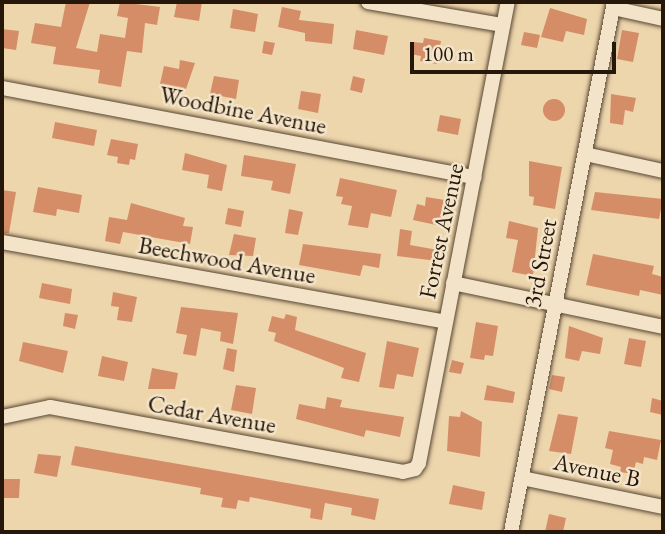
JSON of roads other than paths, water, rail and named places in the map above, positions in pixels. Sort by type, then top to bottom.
[{"type":"street","points":[[368,2],[503,25]]},
{"type":"street","name":"Forrest Avenue","points":[[415,469],[508,2]]},
{"type":"street","points":[[613,5],[663,19]]},
{"type":"street","name":"3rd Street","points":[[511,532],[613,5]]},
{"type":"street","name":"Woodbine Avenue","points":[[2,88],[475,177]]},
{"type":"street","points":[[585,154],[663,171]]},
{"type":"street","name":"Beechwood Avenue","points":[[2,242],[445,322]]},
{"type":"street","points":[[453,283],[663,327]]},
{"type":"street","name":"Cedar Avenue","points":[[2,416],[50,408],[403,472],[415,469]]},
{"type":"street","name":"Avenue B","points":[[522,478],[663,507]]}]
